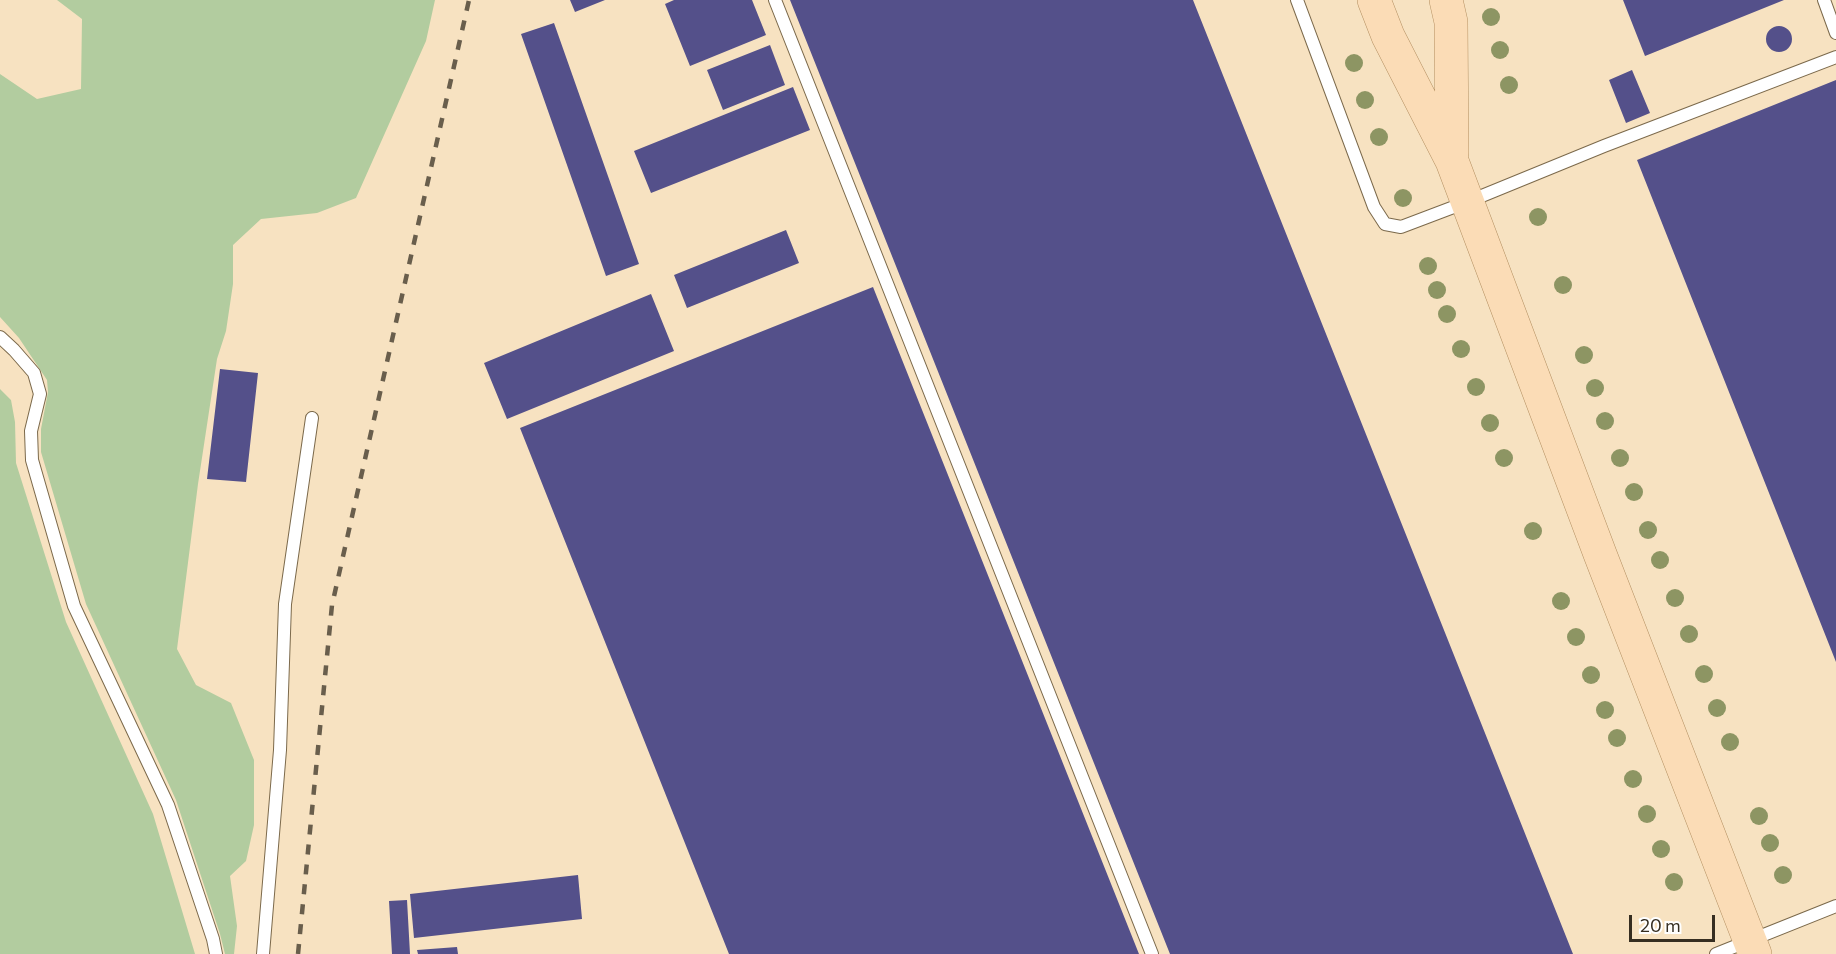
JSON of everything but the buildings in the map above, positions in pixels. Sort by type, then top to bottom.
[{"type":"main road","points":[[1374,0],[1389,36],[1452,161],[1752,948]]},
{"type":"main road","points":[[1446,0],[1451,22],[1452,161]]},
{"type":"lane","points":[[775,0],[1152,954]]},
{"type":"lane","points":[[1297,0],[1374,207],[1385,224],[1401,227],[1836,57]]},
{"type":"lane","points":[[1824,0],[1836,33]]},
{"type":"lane","points":[[0,337],[34,373],[40,394],[31,431],[32,460],[74,606],[168,805],[216,954]]},
{"type":"lane","points":[[263,954],[279,750],[285,604],[312,418]]},
{"type":"lane","points":[[1716,954],[1752,948],[1836,906]]},
{"type":"green space","points":[[57,0],[435,0],[426,41],[356,198],[317,213],[261,219],[233,245],[233,284],[226,331],[217,359],[177,649],[196,685],[231,703],[254,760],[254,825],[246,861],[230,876],[237,926],[234,954],[225,954],[176,800],[86,604],[41,452],[41,429],[48,392],[47,380],[19,338],[0,317],[0,74],[37,99],[81,89],[82,19]]},
{"type":"green space","points":[[0,389],[11,400],[15,422],[16,463],[66,622],[153,814],[195,954],[0,954]]},
{"type":"railway","points":[[298,954],[332,605],[469,0]]}]
